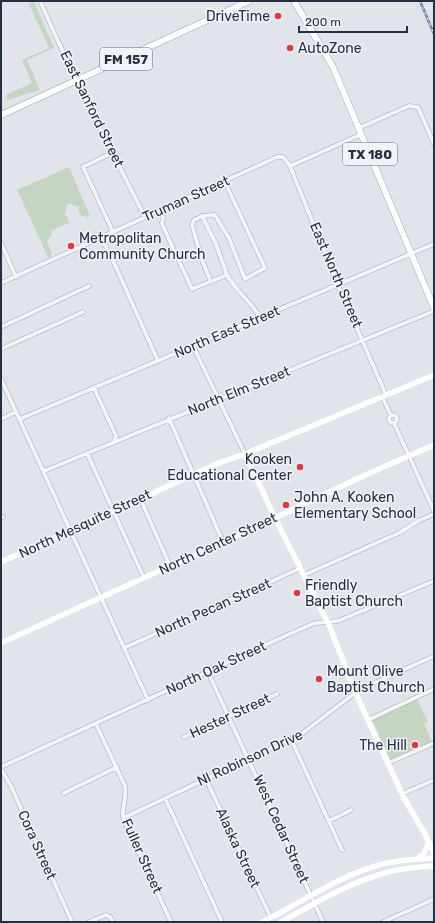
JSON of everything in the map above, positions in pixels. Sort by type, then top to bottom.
[{"type":"main road","name":"FM 157","points":[[1,115],[249,1]]},
{"type":"main road","points":[[290,1],[296,2]]},
{"type":"main road","name":"TX 180","points":[[296,2],[333,68],[361,131],[434,309]]},
{"type":"main road","name":"North Mesquite Street","points":[[1,562],[193,475],[434,375]]},
{"type":"main road","name":"North Center Street","points":[[1,643],[434,445]]},
{"type":"main road","points":[[245,454],[275,518],[328,623],[355,692],[402,794],[429,842],[434,854]]},
{"type":"main road","points":[[417,859],[424,853],[429,842]]},
{"type":"main road","points":[[262,922],[311,895],[372,867],[417,859],[434,858]]},
{"type":"main road","points":[[280,922],[314,902],[390,871],[434,866]]},
{"type":"street","name":"East Sanford Street","points":[[40,1],[76,81],[145,217]]},
{"type":"street","points":[[290,166],[409,106],[418,107],[434,144]]},
{"type":"street","points":[[112,153],[83,167],[113,232]]},
{"type":"street","name":"Truman Street","points":[[1,283],[225,182],[276,157],[284,157]]},
{"type":"street","name":"East North Street","points":[[284,157],[290,166],[338,285],[363,340],[391,416],[389,420],[391,423],[394,423],[406,451],[410,455]]},
{"type":"street","points":[[211,282],[192,225],[194,220],[202,216],[215,215],[229,238],[245,278],[265,268],[225,182]]},
{"type":"street","points":[[202,216],[216,244],[227,275],[231,282],[256,310],[260,318]]},
{"type":"street","points":[[163,217],[162,224],[192,289],[227,275]]},
{"type":"street","points":[[101,238],[116,267],[158,361]]},
{"type":"street","points":[[1,243],[16,277]]},
{"type":"street","name":"North East Street","points":[[20,419],[434,244]]},
{"type":"street","points":[[1,327],[89,286]]},
{"type":"street","name":"North Elm Street","points":[[44,471],[169,418],[363,340],[434,309]]},
{"type":"street","points":[[1,349],[83,312]]},
{"type":"street","points":[[193,346],[245,454]]},
{"type":"street","points":[[1,378],[148,700]]},
{"type":"street","points":[[94,388],[116,436],[114,442]]},
{"type":"street","points":[[1,419],[16,412]]},
{"type":"street","points":[[169,418],[223,542]]},
{"type":"street","points":[[87,453],[144,578]]},
{"type":"street","points":[[410,455],[434,511]]},
{"type":"street","points":[[140,498],[170,566]]},
{"type":"street","points":[[304,575],[399,534],[418,521],[434,514]]},
{"type":"street","name":"North Pecan Street","points":[[124,648],[301,568]]},
{"type":"street","name":"North Oak Street","points":[[1,768],[315,623],[338,621],[434,581]]},
{"type":"street","name":"Nl Robinson Drive","points":[[123,818],[306,732],[355,692],[382,678],[434,656]]},
{"type":"street","name":"West Cedar Street","points":[[208,672],[249,758],[323,922]]},
{"type":"street","points":[[368,720],[434,689]]},
{"type":"street","name":"Hester Street","points":[[184,737],[277,694]]},
{"type":"street","name":"Fuller Street","points":[[96,724],[117,767],[126,791],[126,796],[122,806],[123,818],[171,922]]},
{"type":"street","points":[[291,739],[342,850]]},
{"type":"street","points":[[388,763],[434,743]]},
{"type":"street","points":[[64,793],[117,767]]},
{"type":"street","name":"Cora Street","points":[[1,768],[14,793],[72,922]]},
{"type":"street","name":"Alaska Street","points":[[206,779],[271,918]]},
{"type":"street","points":[[402,794],[434,780]]},
{"type":"street","points":[[165,798],[222,922]]},
{"type":"street","points":[[329,821],[352,810]]},
{"type":"street","points":[[383,922],[434,899]]},
{"type":"street","points":[[89,922],[106,915],[113,922]]},
{"type":"green space","points":[[34,2],[54,48],[27,60],[40,90],[8,100],[6,95],[32,83],[22,60],[49,48],[29,4]]},
{"type":"green space","points":[[69,167],[90,216],[87,218],[85,215],[82,217],[78,212],[79,207],[68,203],[64,215],[67,216],[70,225],[68,223],[51,231],[52,234],[47,241],[52,254],[49,259],[17,190]]},
{"type":"green space","points":[[417,699],[428,722],[424,724],[432,742],[391,761],[372,720]]},
{"type":"railway","points":[[420,1],[434,34]]},
{"type":"place","name":"DriveTime","points":[[278,16]]},
{"type":"place","name":"AutoZone","points":[[290,48]]},
{"type":"place","name":"Metropolitan Community Church","points":[[71,246]]},
{"type":"place","name":"Kooken Educational Center","points":[[300,467]]},
{"type":"place","name":"John A. Kooken Elementary School","points":[[286,505]]},
{"type":"place","name":"Friendly Baptist Church","points":[[297,593]]},
{"type":"place","name":"Mount Olive Baptist Church","points":[[319,679]]},
{"type":"place","name":"The Hill","points":[[415,745]]}]
